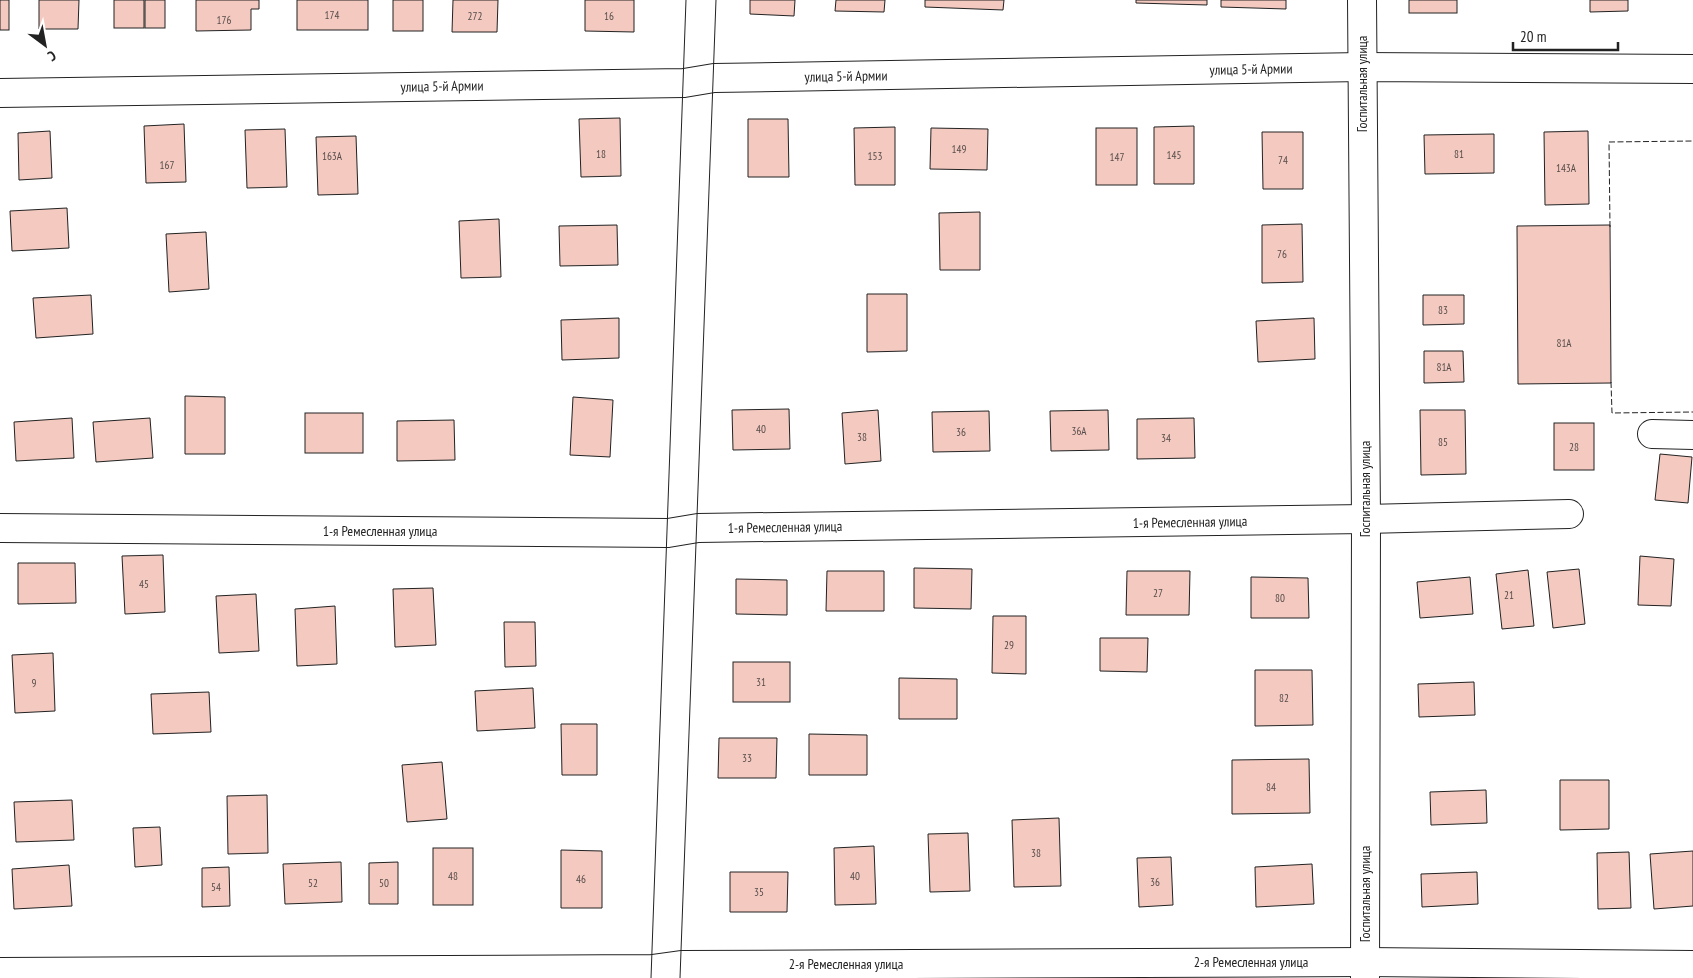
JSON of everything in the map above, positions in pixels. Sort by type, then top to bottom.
[{"type":"street","name":"Госпитальная улица","points":[[1362,0],[1366,519],[1365,970]]},
{"type":"street","name":"улица 5-й Армии","points":[[0,93],[684,83],[724,78],[1362,67],[1693,68]]},
{"type":"street","points":[[1652,434],[1693,435]]},
{"type":"street","name":"1-я Ремесленная улица","points":[[0,528],[668,533],[698,528],[1366,519],[1569,514]]},
{"type":"street","name":"2-я Ремесленная улица","points":[[0,972],[652,969],[691,965],[1365,970],[1693,965]]},
{"type":"building","points":[[0,0],[9,0],[9,30],[0,30]]},
{"type":"building","points":[[39,0],[79,0],[78,29],[39,29]]},
{"type":"building","points":[[114,0],[144,0],[144,28],[114,28]]},
{"type":"building","points":[[145,0],[165,0],[165,28],[145,28]]},
{"type":"building","points":[[196,0],[259,0],[259,9],[251,9],[251,30],[196,31]]},
{"type":"building","points":[[297,0],[368,0],[368,30],[297,30]]},
{"type":"building","points":[[393,0],[423,0],[423,31],[393,31]]},
{"type":"building","points":[[453,0],[498,0],[497,32],[452,32]]},
{"type":"building","points":[[585,0],[634,0],[634,32],[585,31]]},
{"type":"building","points":[[750,0],[795,0],[794,16],[750,14]]},
{"type":"building","points":[[836,0],[885,0],[884,12],[835,11]]},
{"type":"building","points":[[925,0],[1004,0],[1003,10],[925,7]]},
{"type":"building","points":[[1136,0],[1207,0],[1207,5],[1136,3]]},
{"type":"building","points":[[1221,0],[1286,0],[1286,9],[1221,7]]},
{"type":"building","points":[[1409,0],[1457,0],[1457,13],[1409,13]]},
{"type":"building","points":[[1590,0],[1628,0],[1628,11],[1590,12]]},
{"type":"building","points":[[620,118],[621,176],[581,177],[579,119]]},
{"type":"building","points":[[748,119],[788,119],[789,177],[748,177]]},
{"type":"building","points":[[184,124],[186,182],[146,183],[144,126]]},
{"type":"building","points":[[1194,126],[1194,184],[1154,184],[1154,127]]},
{"type":"building","points":[[895,127],[895,185],[855,185],[854,128]]},
{"type":"building","points":[[931,128],[988,129],[987,170],[930,169]]},
{"type":"building","points":[[1096,128],[1137,128],[1137,185],[1096,185]]},
{"type":"building","points":[[285,129],[287,187],[247,188],[245,130]]},
{"type":"building","points":[[50,131],[52,178],[19,180],[18,133]]},
{"type":"building","points":[[1588,131],[1589,204],[1545,205],[1544,132]]},
{"type":"building","points":[[1262,132],[1303,132],[1303,189],[1263,189]]},
{"type":"building","points":[[1494,134],[1494,173],[1425,174],[1424,135]]},
{"type":"building","points":[[356,136],[358,194],[318,195],[316,137]]},
{"type":"building","points":[[67,208],[69,248],[12,251],[10,211]]},
{"type":"building","points":[[980,212],[980,270],[940,270],[939,213]]},
{"type":"building","points":[[499,219],[501,277],[461,278],[459,221]]},
{"type":"building","points":[[1302,224],[1303,282],[1262,283],[1262,225]]},
{"type":"building","points":[[617,225],[618,265],[560,266],[559,226]]},
{"type":"building","points":[[1610,225],[1611,383],[1518,384],[1517,226]]},
{"type":"building","points":[[206,232],[209,289],[169,292],[166,234]]},
{"type":"building","points":[[867,294],[907,294],[907,351],[867,352]]},
{"type":"building","points":[[91,295],[93,334],[36,338],[33,298]]},
{"type":"building","points":[[1423,295],[1464,295],[1464,324],[1423,325]]},
{"type":"building","points":[[619,318],[619,358],[562,360],[561,320]]},
{"type":"building","points":[[1314,318],[1315,359],[1258,362],[1256,321]]},
{"type":"building","points":[[1424,351],[1463,351],[1464,382],[1424,383]]},
{"type":"building","points":[[185,396],[225,397],[225,454],[185,454]]},
{"type":"building","points":[[573,397],[613,400],[610,457],[570,455]]},
{"type":"building","points":[[789,409],[790,449],[733,450],[732,410]]},
{"type":"building","points":[[878,410],[881,461],[845,464],[842,413]]},
{"type":"building","points":[[1108,410],[1109,450],[1051,451],[1050,411]]},
{"type":"building","points":[[1420,410],[1465,410],[1466,474],[1421,475]]},
{"type":"building","points":[[989,411],[990,451],[933,452],[932,412]]},
{"type":"building","points":[[305,413],[363,413],[363,453],[305,453]]},
{"type":"building","points":[[72,418],[74,458],[16,461],[14,422]]},
{"type":"building","points":[[150,418],[153,458],[96,462],[93,422]]},
{"type":"building","points":[[1194,418],[1195,458],[1137,459],[1137,419]]},
{"type":"building","points":[[454,420],[455,460],[397,461],[397,421]]},
{"type":"building","points":[[1554,423],[1594,423],[1594,470],[1554,470]]},
{"type":"building","points":[[1660,454],[1692,457],[1688,503],[1655,500]]},
{"type":"building","points":[[163,555],[165,612],[125,614],[122,556]]},
{"type":"building","points":[[1640,556],[1674,559],[1671,606],[1638,605]]},
{"type":"building","points":[[18,563],[75,563],[76,603],[18,604]]},
{"type":"building","points":[[914,568],[972,569],[971,609],[914,608]]},
{"type":"building","points":[[1579,569],[1585,624],[1553,628],[1547,572]]},
{"type":"building","points":[[1528,570],[1534,626],[1502,629],[1496,574]]},
{"type":"building","points":[[827,571],[884,571],[884,611],[826,611]]},
{"type":"building","points":[[1127,571],[1190,571],[1189,615],[1126,615]]},
{"type":"building","points":[[1251,577],[1308,578],[1309,618],[1251,618]]},
{"type":"building","points":[[1470,577],[1473,614],[1420,618],[1417,582]]},
{"type":"building","points":[[736,579],[787,580],[787,615],[736,614]]},
{"type":"building","points":[[433,588],[436,645],[395,647],[393,589]]},
{"type":"building","points":[[256,594],[259,651],[219,653],[216,596]]},
{"type":"building","points":[[335,606],[337,664],[297,666],[295,609]]},
{"type":"building","points":[[993,616],[1026,616],[1026,674],[992,673]]},
{"type":"building","points":[[504,622],[535,622],[536,666],[505,667]]},
{"type":"building","points":[[1100,638],[1148,638],[1147,672],[1100,671]]},
{"type":"building","points":[[53,653],[55,711],[15,713],[12,655]]},
{"type":"building","points":[[733,662],[790,662],[790,702],[733,702]]},
{"type":"building","points":[[1255,670],[1312,670],[1313,725],[1255,726]]},
{"type":"building","points":[[899,678],[957,679],[957,719],[899,719]]},
{"type":"building","points":[[1474,682],[1475,715],[1419,717],[1418,684]]},
{"type":"building","points":[[533,688],[535,728],[477,731],[475,691]]},
{"type":"building","points":[[209,692],[211,732],[153,734],[151,694]]},
{"type":"building","points":[[561,724],[597,724],[597,775],[562,775]]},
{"type":"building","points":[[809,734],[867,735],[867,775],[809,775]]},
{"type":"building","points":[[719,738],[777,738],[776,778],[718,778]]},
{"type":"building","points":[[1309,759],[1310,813],[1232,814],[1232,760]]},
{"type":"building","points":[[442,762],[447,819],[407,822],[402,765]]},
{"type":"building","points":[[1560,780],[1609,780],[1609,829],[1560,830]]},
{"type":"building","points":[[1486,790],[1487,823],[1431,825],[1430,792]]},
{"type":"building","points":[[267,795],[268,853],[228,854],[227,796]]},
{"type":"building","points":[[72,800],[74,840],[16,842],[14,802]]},
{"type":"building","points":[[1059,818],[1061,886],[1014,887],[1012,820]]},
{"type":"building","points":[[160,827],[162,865],[135,867],[133,828]]},
{"type":"building","points":[[968,833],[970,891],[930,892],[928,834]]},
{"type":"building","points":[[874,846],[876,904],[835,905],[834,848]]},
{"type":"building","points":[[433,848],[473,848],[473,905],[433,905]]},
{"type":"building","points":[[561,850],[602,851],[602,908],[561,908]]},
{"type":"building","points":[[1693,851],[1693,906],[1654,909],[1650,854]]},
{"type":"building","points":[[1629,852],[1631,908],[1598,909],[1597,853]]},
{"type":"building","points":[[1171,857],[1173,905],[1139,907],[1137,858]]},
{"type":"building","points":[[341,862],[342,902],[285,904],[283,864]]},
{"type":"building","points":[[398,862],[398,904],[369,904],[369,863]]},
{"type":"building","points":[[1312,864],[1314,904],[1256,907],[1255,867]]},
{"type":"building","points":[[69,865],[72,906],[14,909],[12,869]]},
{"type":"building","points":[[229,867],[230,906],[202,907],[202,868]]},
{"type":"building","points":[[730,872],[788,872],[787,912],[730,912]]},
{"type":"building","points":[[1477,872],[1478,904],[1422,907],[1421,874]]},
{"type":"tram line","points":[[651,978],[686,0]]},
{"type":"tram line","points":[[680,978],[716,0]]},
{"type":"fence","points":[[1610,227],[1609,142],[1693,141]]},
{"type":"fence","points":[[1611,382],[1612,413],[1693,412]]}]
